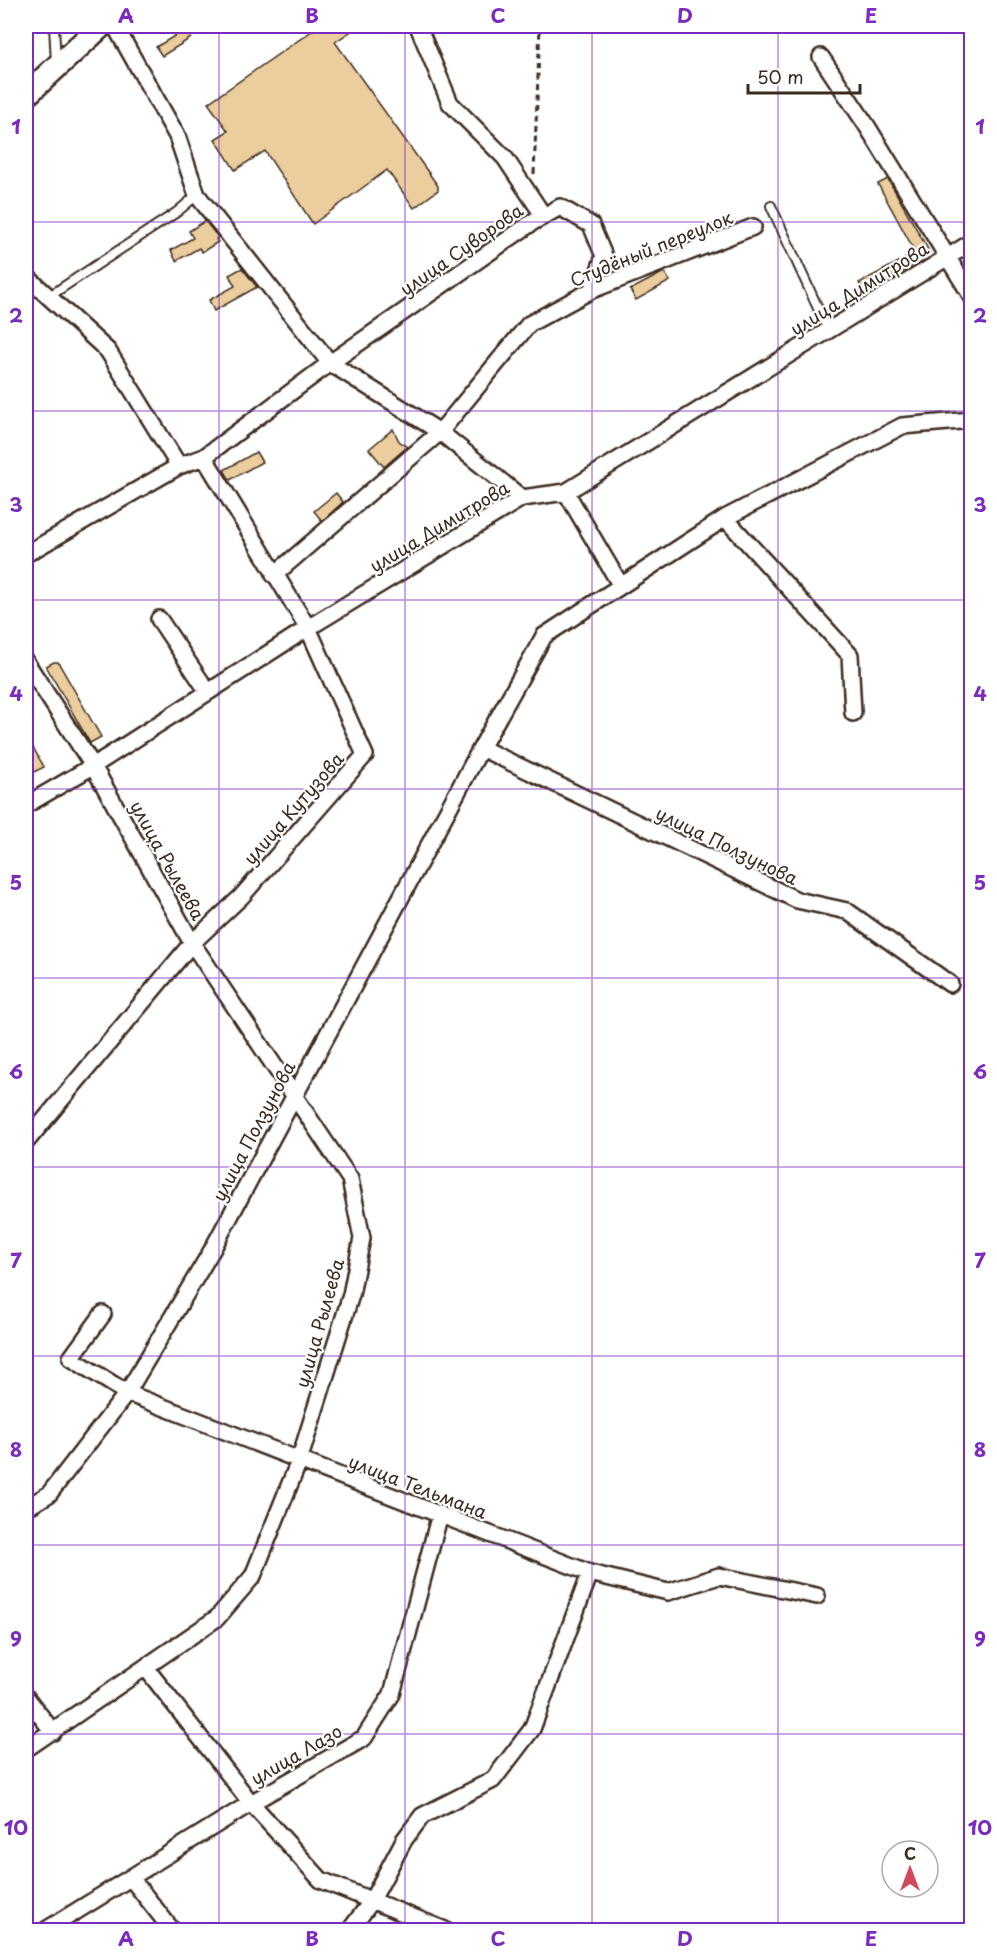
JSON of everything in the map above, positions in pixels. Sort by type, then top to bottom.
[{"type":"main road","points":[[26,95],[101,26]]},
{"type":"street","points":[[115,26],[177,136],[197,195],[330,363],[441,432],[522,498]]},
{"type":"street","name":"улица Суворова","points":[[26,554],[179,466],[204,457],[330,363],[543,215],[505,158],[450,103],[418,26]]},
{"type":"street","points":[[821,57],[949,256],[972,297]]},
{"type":"street","points":[[533,223],[560,207],[591,225],[604,256],[592,290]]},
{"type":"street","name":"Студёный переулок","points":[[274,575],[441,432],[529,324],[592,290],[753,227]]},
{"type":"street","name":"улица Димитрова","points":[[26,805],[93,766],[308,628],[522,498],[566,492],[972,242]]},
{"type":"street","points":[[26,276],[47,298],[108,351],[179,466]]},
{"type":"street","name":"улица Ползунова","points":[[26,1508],[49,1494],[127,1393],[212,1250],[480,748],[544,636],[725,518],[902,426],[972,420]]},
{"type":"street","name":"улица Кутузова","points":[[26,1142],[192,943],[241,897],[365,755],[308,628],[204,457]]},
{"type":"street","points":[[566,492],[621,586]]},
{"type":"street","points":[[725,518],[850,655],[853,713]]},
{"type":"street","points":[[159,619],[208,692]]},
{"type":"street","name":"улица Рылеева","points":[[26,662],[93,766],[192,943],[350,1179],[362,1238],[351,1295],[298,1461],[253,1576],[217,1618],[26,1749]]},
{"type":"street","name":"улица Ползунова","points":[[480,748],[797,900],[847,911],[950,984]]},
{"type":"street","name":"улица Тельмана","points":[[103,1314],[71,1358],[127,1393],[298,1461],[590,1573],[668,1592],[719,1576],[818,1596]]},
{"type":"street","name":"улица Лазо","points":[[46,1930],[251,1803],[364,1738],[392,1694],[440,1514]]},
{"type":"street","points":[[350,1930],[371,1902],[404,1840],[422,1816],[493,1780],[532,1728],[590,1573]]},
{"type":"street","points":[[146,1668],[251,1803],[321,1880],[445,1930]]},
{"type":"street","points":[[26,1698],[53,1732]]},
{"type":"street","points":[[131,1878],[172,1930]]},
{"type":"lane","points":[[54,26],[56,67]]},
{"type":"lane","points":[[47,298],[177,212],[197,195]]},
{"type":"lane","points":[[771,206],[828,330]]},
{"type":"path","points":[[533,201],[540,26]]},
{"type":"building","points":[[319,26],[359,26],[335,42],[438,186],[438,190],[414,208],[387,170],[313,224],[265,151],[235,170],[215,139],[228,131],[208,103]]},
{"type":"building","points":[[186,29],[191,38],[162,56],[156,47]]},
{"type":"building","points":[[888,179],[930,253],[919,259],[878,184]]},
{"type":"building","points":[[205,221],[218,237],[216,239],[218,242],[202,252],[199,248],[176,261],[171,250],[193,238],[189,231]]},
{"type":"building","points":[[906,258],[911,267],[865,293],[859,283]]},
{"type":"building","points":[[242,268],[257,287],[214,311],[209,300],[235,286],[229,275]]},
{"type":"building","points":[[664,272],[670,281],[636,300],[630,290]]},
{"type":"building","points":[[393,429],[399,441],[407,447],[384,467],[369,449]]},
{"type":"building","points":[[256,452],[262,462],[230,480],[224,470]]},
{"type":"building","points":[[336,493],[343,502],[322,521],[314,511]]},
{"type":"building","points":[[58,662],[101,737],[90,743],[46,666]]},
{"type":"building","points":[[26,735],[44,767],[32,773],[26,761]]}]
